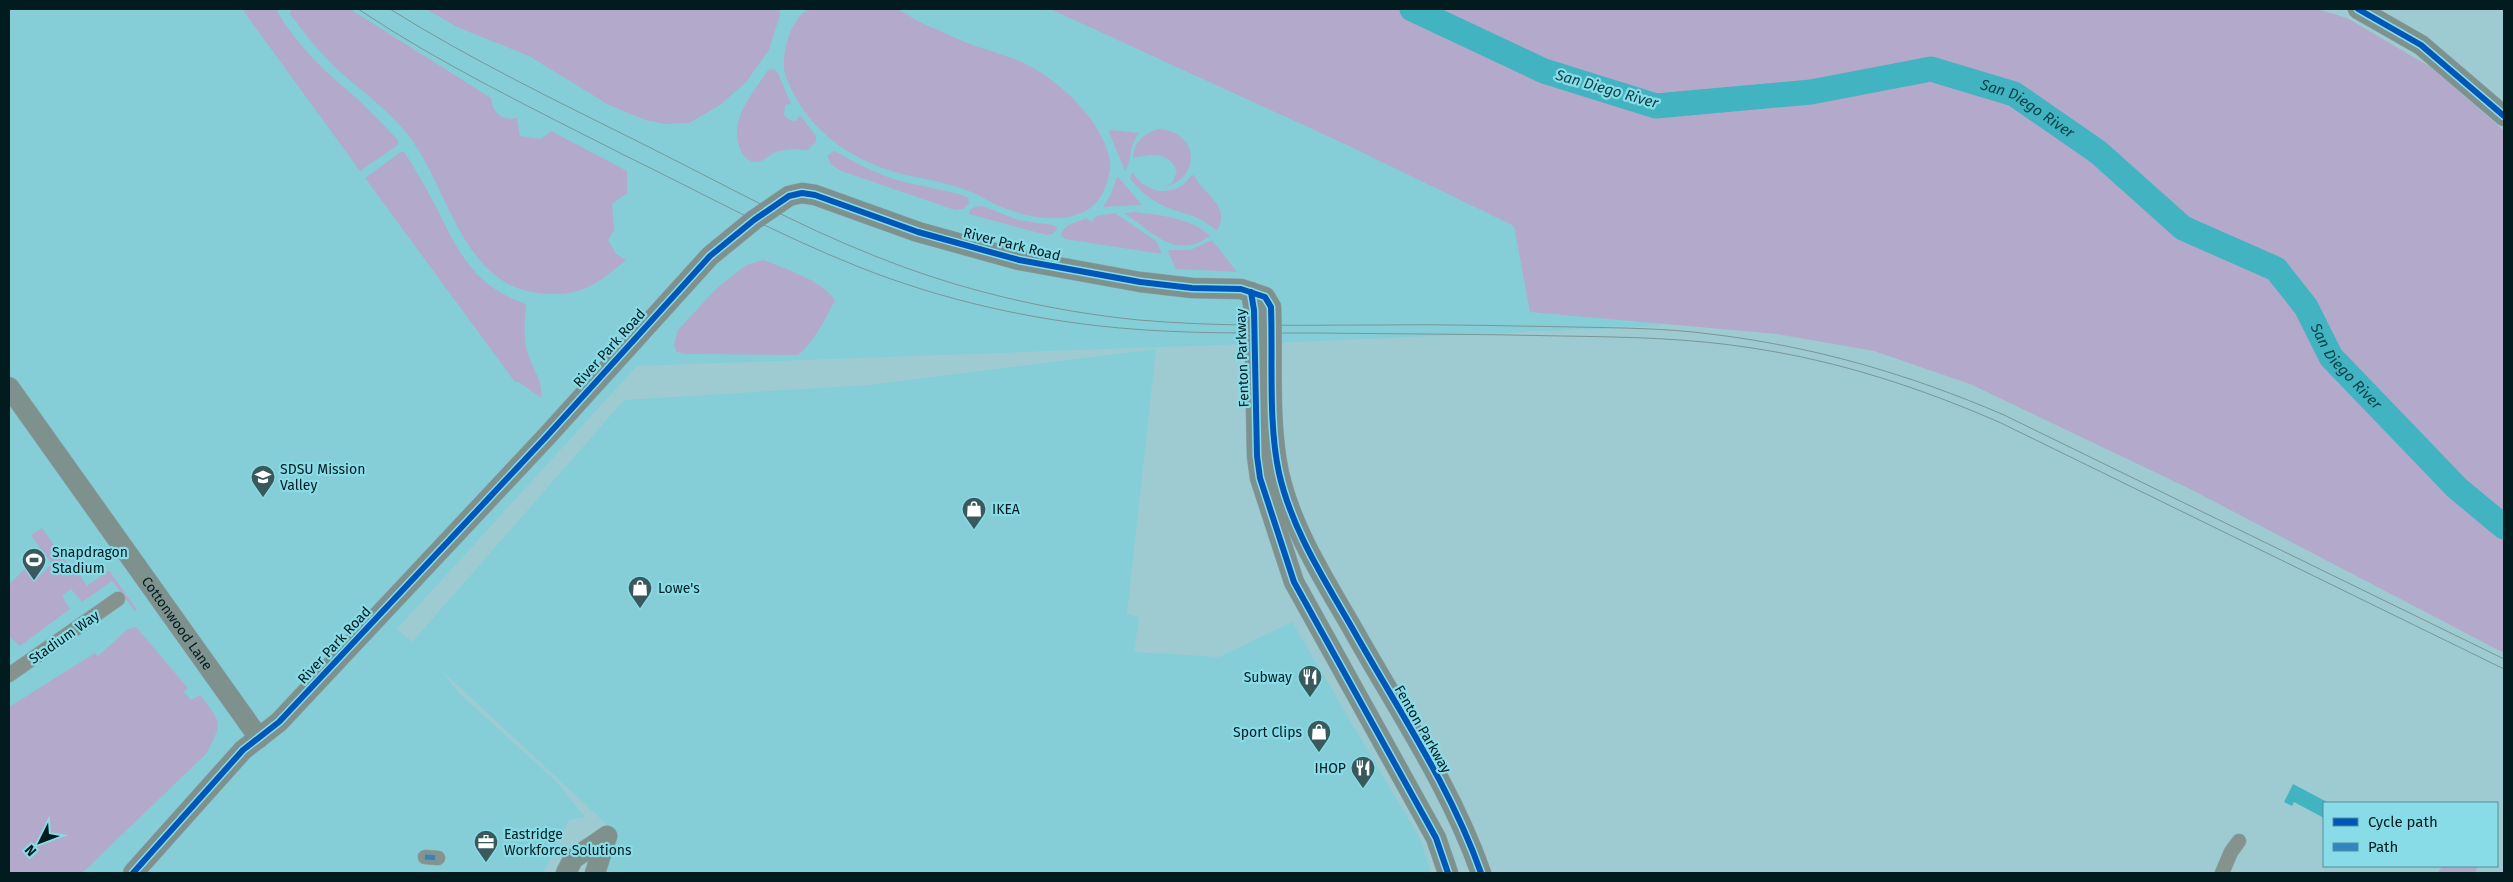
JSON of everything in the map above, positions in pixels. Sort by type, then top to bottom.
[{"type":"street","points":[[2358,9],[2421,46],[2504,116]]},
{"type":"street","name":"River Park Road","points":[[132,873],[243,750],[279,722],[547,436],[710,256],[754,220],[789,196],[802,193],[816,195],[918,232],[1055,268],[1140,282],[1192,288],[1241,289],[1251,292]]},
{"type":"street","name":"Fenton Parkway","points":[[1448,873],[1436,838],[1294,582],[1260,478],[1257,456],[1254,310],[1251,292],[1265,296],[1271,307],[1274,440],[1280,474],[1297,525],[1321,576],[1457,813],[1481,873]]},
{"type":"street","points":[[1256,371],[1265,383],[1273,401]]},
{"type":"street","name":"Cottonwood Lane","points":[[9,387],[258,738]]},
{"type":"street","name":"Stadium Way","points":[[9,675],[118,599]]},
{"type":"street","points":[[566,873],[573,859],[606,836],[596,873]]},
{"type":"street","points":[[2222,873],[2231,852],[2240,841]]},
{"type":"shaded area","name":"SDSU Mission Valley","points":[[9,9],[1066,9],[1663,252],[1659,326],[1298,342],[637,366],[397,629],[412,642],[624,400],[869,385],[1156,349],[1127,614],[1139,617],[1134,652],[1219,657],[1292,622],[1421,841],[1431,873],[600,873],[616,833],[441,670],[460,694],[556,781],[585,817],[569,820],[543,873],[9,873]]},
{"type":"shaded area","points":[[242,9],[276,9],[302,46],[377,118],[398,140],[398,145],[360,171]]},
{"type":"shaded area","points":[[291,9],[350,9],[491,98],[494,108],[499,115],[511,119],[517,118],[520,136],[541,139],[551,131],[627,171],[627,193],[612,204],[614,230],[608,240],[616,254],[626,260],[596,283],[586,288],[553,294],[538,293],[511,285],[490,271],[472,250],[419,151],[404,130],[326,58],[290,14]]},
{"type":"shaded area","points":[[426,9],[779,9],[780,15],[769,50],[746,82],[720,105],[689,123],[665,124],[645,120],[609,105],[529,56],[457,27]]},
{"type":"shaded area","points":[[808,9],[897,9],[920,22],[962,41],[1015,59],[1036,69],[1077,102],[1089,116],[1106,146],[1110,161],[1109,176],[1104,190],[1095,204],[1082,213],[1067,217],[1033,216],[1000,207],[958,187],[890,171],[844,149],[830,139],[807,114],[795,96],[786,76],[784,61],[790,32],[798,19]]},
{"type":"shaded area","points":[[1050,9],[2317,9],[2347,18],[2432,68],[2504,131],[2504,653],[2190,489],[1970,384],[1874,351],[1777,334],[1530,312],[1514,226],[1349,146]]},
{"type":"shaded area","points":[[774,69],[778,73],[791,104],[785,105],[784,115],[789,120],[796,121],[800,115],[816,136],[816,142],[808,150],[782,150],[761,161],[753,162],[747,159],[741,151],[737,129],[739,118],[749,98],[768,70]]},
{"type":"shaded area","points":[[1159,129],[1172,132],[1182,138],[1188,146],[1191,155],[1190,165],[1185,174],[1177,182],[1164,187],[1172,183],[1177,171],[1169,160],[1152,155],[1133,158],[1135,147],[1141,139]]},
{"type":"shaded area","points":[[1110,130],[1139,133],[1131,149],[1125,171],[1109,132]]},
{"type":"shaded area","points":[[402,151],[416,171],[459,251],[479,277],[492,287],[526,304],[526,345],[541,386],[541,398],[519,382],[515,382],[365,178]]},
{"type":"shaded area","points":[[834,151],[889,177],[968,197],[969,204],[963,209],[955,210],[841,171],[831,164],[827,156]]},
{"type":"shaded area","points":[[1132,172],[1148,187],[1161,191],[1176,189],[1194,175],[1214,200],[1221,214],[1221,222],[1217,231],[1204,221],[1159,204],[1150,198],[1130,179]]},
{"type":"shaded area","points":[[1117,177],[1142,205],[1103,207],[1110,196]]},
{"type":"shaded area","points":[[982,206],[1018,220],[1052,225],[1056,226],[1057,229],[1053,234],[1047,235],[969,214],[969,211],[974,207]]},
{"type":"shaded area","points":[[1135,212],[1185,221],[1203,230],[1210,236],[1197,243],[1186,245],[1164,241],[1124,213]]},
{"type":"shaded area","points":[[1115,213],[1156,241],[1162,254],[1065,239],[1061,235],[1065,228],[1075,222],[1086,218],[1092,222],[1096,216]]},
{"type":"shaded area","points":[[1212,240],[1237,272],[1176,269],[1168,252],[1169,250],[1190,250]]},
{"type":"shaded area","points":[[763,260],[812,281],[822,287],[835,300],[810,343],[798,355],[685,354],[677,352],[674,345],[678,330],[716,289],[746,265]]},
{"type":"shaded area","points":[[42,528],[70,567],[73,564],[87,586],[109,570],[137,610],[135,611],[112,581],[82,602],[71,589],[62,596],[70,609],[20,646],[9,636],[9,585],[27,566],[38,577],[52,564],[31,535]]},
{"type":"shaded area","points":[[136,627],[188,688],[184,692],[191,700],[200,695],[213,712],[218,723],[212,743],[206,754],[82,873],[10,873],[9,707],[95,653],[98,656],[128,629]]},
{"type":"shaded area","points":[[2293,784],[2327,802],[2323,802],[2323,817],[2294,802],[2292,806],[2284,802]]},
{"type":"shaded area","points":[[2441,867],[2478,867],[2475,873],[2438,873]]},
{"type":"waterway","name":"San Diego River","points":[[1412,9],[1544,71],[1656,106],[1811,92],[1931,69],[2014,94],[2098,152],[2183,228],[2276,269],[2306,307],[2331,357],[2457,488],[2504,527]]},
{"type":"tram line","points":[[358,9],[422,49],[489,86],[740,213],[829,255],[890,279],[922,289],[955,299],[1020,314],[1120,328],[1220,333],[1501,335],[1657,339],[1705,342],[1752,348],[1816,360],[1910,387],[2001,423],[2504,669]]},
{"type":"tram line","points":[[390,9],[452,46],[516,80],[788,217],[875,256],[939,279],[1038,305],[1139,320],[1228,325],[1451,325],[1659,329],[1748,339],[1823,354],[1932,387],[2004,415],[2504,659]]},
{"type":"marked path","points":[[425,857],[438,858]]},
{"type":"cycle path","points":[[2358,9],[2421,45],[2504,116]]},
{"type":"cycle path","points":[[133,873],[243,750],[279,722],[547,436],[710,256],[754,220],[789,196],[802,193],[815,195],[918,232],[1019,260],[1140,282],[1192,288],[1241,289],[1265,297],[1271,307],[1273,433],[1279,473],[1292,515],[1311,556],[1440,780],[1469,841],[1481,873]]},
{"type":"cycle path","points":[[1251,292],[1254,310],[1257,456],[1260,478],[1294,582],[1436,838],[1448,873]]},
{"type":"place","name":"SDSU Mission Valley","points":[[263,498]]},
{"type":"place","name":"IKEA","points":[[974,530]]},
{"type":"place","name":"Snapdragon Stadium","points":[[34,581]]},
{"type":"place","name":"Lowe's","points":[[640,609]]},
{"type":"place","name":"Subway","points":[[1310,698]]},
{"type":"place","name":"Sport Clips","points":[[1319,753]]},
{"type":"place","name":"IHOP","points":[[1363,789]]},
{"type":"place","name":"Eastridge Workforce Solutions","points":[[486,863]]}]
